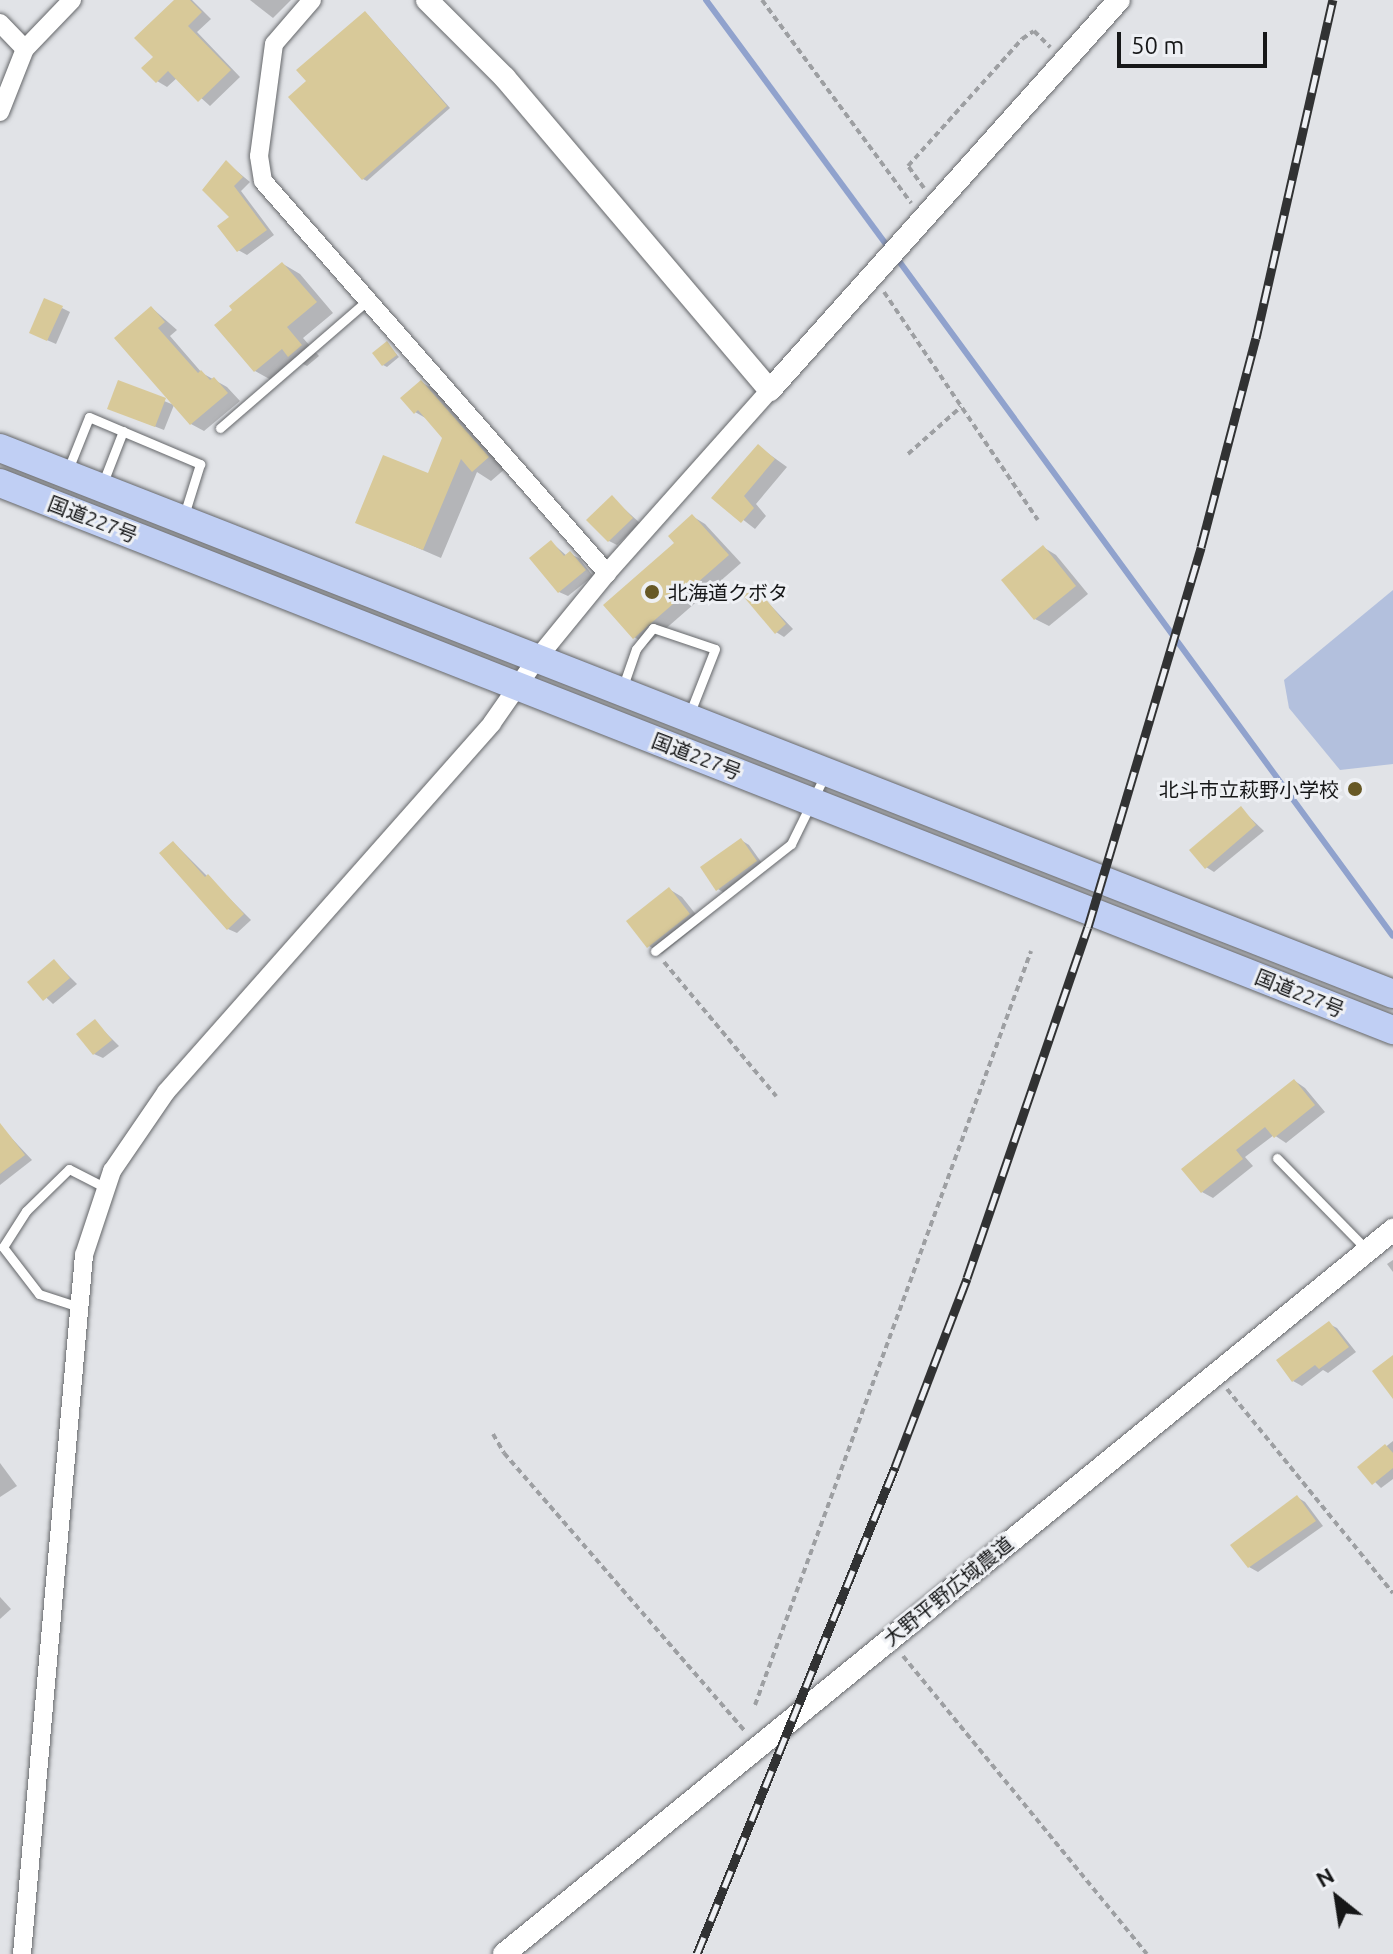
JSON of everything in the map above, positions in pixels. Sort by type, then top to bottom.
[{"type":"highway","name":"国道227号","points":[[5,468],[66,474],[181,522],[340,580],[536,660],[1393,994]]},
{"type":"highway","name":"国道227号","points":[[5,468],[518,685],[1393,1030]]},
{"type":"street","points":[[0,112],[25,49],[72,0]]},
{"type":"street","points":[[312,0],[274,44],[259,156],[263,181],[607,573]]},
{"type":"street","points":[[427,0],[505,78],[770,390]]},
{"type":"street","points":[[22,1954],[84,1255],[104,1187],[125,1147],[166,1092],[492,723],[536,660],[607,573],[873,271],[1119,0]]},
{"type":"street","points":[[0,23],[25,49]]},
{"type":"street","name":"大野平野広域農道","points":[[504,1954],[1393,1230]]},
{"type":"lane","points":[[220,428],[368,300]]},
{"type":"lane","points":[[66,474],[89,417],[123,431],[200,464],[181,522]]},
{"type":"lane","points":[[101,489],[123,431]]},
{"type":"lane","points":[[620,693],[636,649],[653,628],[715,649],[688,718]]},
{"type":"lane","points":[[655,951],[791,844],[826,772]]},
{"type":"lane","points":[[1277,1158],[1368,1251]]},
{"type":"lane","points":[[79,1307],[39,1294],[3,1247],[26,1211],[69,1169],[104,1187]]},
{"type":"path","points":[[762,0],[928,210]]},
{"type":"path","points":[[928,210],[908,166],[960,108],[1034,31],[1064,60]]},
{"type":"path","points":[[873,271],[1038,520]]},
{"type":"path","points":[[908,454],[961,407]]},
{"type":"path","points":[[655,951],[776,1096]]},
{"type":"path","points":[[755,1705],[1031,951]]},
{"type":"path","points":[[1215,1374],[1393,1593]]},
{"type":"path","points":[[493,1434],[504,1453],[759,1745]]},
{"type":"path","points":[[889,1639],[1147,1954]]},
{"type":"shaded area","points":[[1393,590],[1393,764],[1340,770],[1289,708],[1284,680]]},
{"type":"building","points":[[174,0],[190,0],[202,12],[188,26],[231,70],[198,102],[168,71],[156,83],[141,68],[153,57],[134,38]]},
{"type":"building","points":[[365,11],[447,106],[362,180],[288,97],[306,81],[296,70]]},
{"type":"building","points":[[226,160],[243,177],[234,186],[267,230],[237,252],[217,226],[229,217],[202,190]]},
{"type":"building","points":[[282,262],[317,302],[287,327],[302,345],[288,357],[282,349],[254,372],[214,325],[232,310],[229,306]]},
{"type":"building","points":[[44,298],[63,306],[47,341],[29,333]]},
{"type":"building","points":[[151,306],[165,322],[158,328],[198,373],[201,370],[210,380],[214,377],[228,393],[190,425],[114,338]]},
{"type":"building","points":[[387,341],[397,355],[382,366],[372,353]]},
{"type":"building","points":[[118,380],[166,398],[155,427],[107,409]]},
{"type":"building","points":[[421,380],[489,457],[472,472],[461,459],[423,550],[355,523],[383,455],[428,473],[442,438],[418,410],[414,414],[400,398]]},
{"type":"building","points":[[758,444],[775,459],[744,496],[754,508],[741,523],[711,498]]},
{"type":"building","points":[[612,495],[633,518],[608,542],[586,520]]},
{"type":"building","name":"北海道クボタ","points":[[692,514],[729,555],[633,639],[603,605],[674,543],[668,536]]},
{"type":"building","points":[[551,540],[564,556],[570,551],[586,570],[558,593],[529,558]]},
{"type":"building","points":[[1043,545],[1076,586],[1034,620],[1001,580]]},
{"type":"building","points":[[755,586],[786,624],[775,634],[743,596]]},
{"type":"building","points":[[1241,806],[1256,825],[1205,869],[1189,850]]},
{"type":"building","points":[[741,838],[757,861],[716,891],[700,867]]},
{"type":"building","points":[[173,841],[244,914],[227,930],[159,853]]},
{"type":"building","points":[[669,887],[690,914],[647,948],[626,921]]},
{"type":"building","points":[[54,959],[70,978],[43,1001],[27,982]]},
{"type":"building","points":[[95,1019],[112,1040],[93,1055],[76,1034]]},
{"type":"building","points":[[1294,1079],[1315,1105],[1274,1138],[1265,1127],[1236,1150],[1243,1159],[1201,1193],[1181,1169]]},
{"type":"building","points":[[0,1123],[25,1155],[0,1174]]},
{"type":"building","points":[[1329,1321],[1349,1347],[1319,1369],[1315,1365],[1292,1382],[1276,1360]]},
{"type":"building","points":[[1393,1355],[1393,1399],[1372,1371]]},
{"type":"building","points":[[1385,1444],[1393,1453],[1393,1468],[1372,1485],[1357,1467]]},
{"type":"building","points":[[1297,1495],[1316,1521],[1248,1568],[1230,1545]]},
{"type":"waterway","points":[[706,0],[889,248]]},
{"type":"waterway","points":[[896,257],[1393,936]]},
{"type":"railway","points":[[697,1954],[895,1467],[967,1278],[1088,927],[1201,547],[1256,338],[1333,0]]},
{"type":"place","name":"北海道クボタ","points":[[652,592]]},
{"type":"place","name":"北斗市立萩野小学校","points":[[1355,789]]}]
